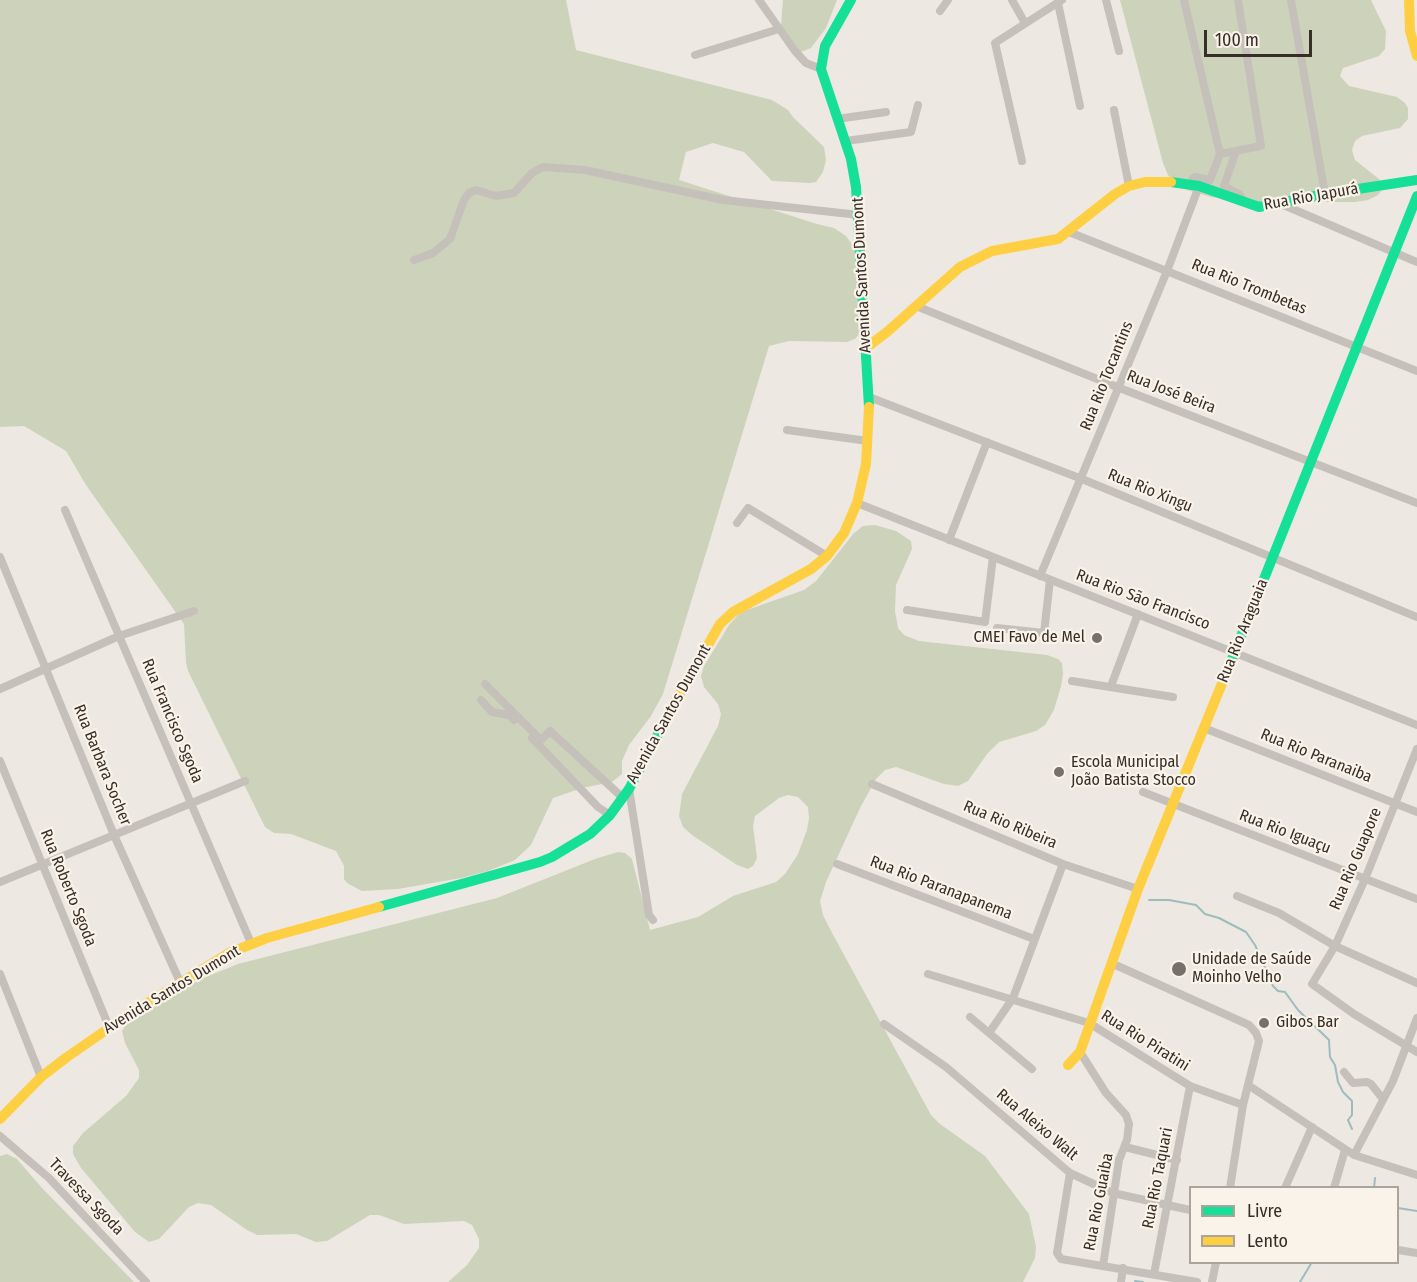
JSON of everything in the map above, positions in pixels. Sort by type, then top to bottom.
[{"type":"street","points":[[759,0],[806,63],[821,69],[825,46],[851,0]]},
{"type":"street","points":[[940,11],[948,0]]},
{"type":"street","points":[[1012,0],[1025,23]]},
{"type":"street","points":[[1106,0],[1119,51]]},
{"type":"street","points":[[1184,0],[1220,154],[1210,180]]},
{"type":"street","points":[[1220,154],[1261,146],[1238,0]]},
{"type":"street","points":[[1291,0],[1325,194]]},
{"type":"street","points":[[1409,0],[1410,31],[1417,56]]},
{"type":"street","points":[[1022,161],[995,44],[1060,1],[1080,106]]},
{"type":"street","points":[[695,55],[779,29]]},
{"type":"street","name":"Avenida Santos Dumont","points":[[0,1119],[41,1077],[109,1027],[229,953],[251,944],[540,862],[590,834],[610,815],[625,793],[720,624],[733,612],[811,569],[827,555],[844,533],[857,503],[866,464],[869,397],[856,187],[846,141],[821,69]]},
{"type":"street","points":[[846,141],[911,132],[918,105]]},
{"type":"street","points":[[1114,110],[1129,186]]},
{"type":"street","points":[[837,119],[886,112]]},
{"type":"street","points":[[1224,186],[1236,151]]},
{"type":"street","points":[[414,260],[433,253],[450,239],[464,200],[469,193],[476,190],[496,196],[514,193],[532,173],[543,167],[585,170],[723,200],[859,215]]},
{"type":"street","points":[[1195,186],[1193,178],[1210,180],[1239,194],[1240,201]]},
{"type":"street","name":"Rua Rio Japurá","points":[[866,348],[960,267],[992,251],[1058,238],[1069,232],[1115,194],[1129,186],[1160,180],[1195,186],[1259,207],[1417,180]]},
{"type":"street","name":"Rua Rio Tocantins","points":[[1040,576],[1167,271],[1195,186]]},
{"type":"street","name":"Rua Rio Araguaia","points":[[1068,1065],[1080,1052],[1138,890],[1358,348],[1417,196]]},
{"type":"street","points":[[1281,204],[1417,262]]},
{"type":"street","name":"Rua Rio Trombetas","points":[[1069,232],[1417,371]]},
{"type":"street","name":"Rua José Beira","points":[[916,306],[1117,387],[1417,503]]},
{"type":"street","name":"Rua Rio Xingu","points":[[869,397],[1082,479],[1417,617]]},
{"type":"street","points":[[787,430],[868,441]]},
{"type":"street","points":[[949,540],[987,442]]},
{"type":"street","name":"Rua Rio São Francisco","points":[[857,503],[1417,725]]},
{"type":"street","points":[[737,524],[748,508],[827,555]]},
{"type":"street","name":"Rua Francisco Sgoda","points":[[66,510],[251,944]]},
{"type":"street","name":"Rua Barbara Socher","points":[[0,557],[114,835],[180,982]]},
{"type":"street","points":[[907,610],[985,622],[993,557]]},
{"type":"street","points":[[997,628],[1044,633],[1050,580]]},
{"type":"street","points":[[0,689],[119,636],[194,610]]},
{"type":"street","points":[[1111,686],[1138,615]]},
{"type":"street","points":[[1072,681],[1173,697]]},
{"type":"street","points":[[485,684],[541,740],[550,731],[625,793],[649,915],[653,920]]},
{"type":"street","points":[[481,700],[492,712],[509,715],[598,807],[610,815]]},
{"type":"street","name":"Rua Rio Paranaiba","points":[[1204,728],[1417,812]]},
{"type":"street","name":"Rua Rio Guapore","points":[[1407,1047],[1312,984],[1335,946],[1365,879],[1417,749]]},
{"type":"street","name":"Rua Roberto Sgoda","points":[[0,761],[109,1027]]},
{"type":"street","points":[[0,882],[245,781]]},
{"type":"street","name":"Rua Rio Ribeira","points":[[872,784],[1063,864],[1138,890]]},
{"type":"street","name":"Rua Rio Iguaçu","points":[[1143,792],[1417,900]]},
{"type":"street","name":"Rua Rio Paranapanema","points":[[837,864],[1034,939]]},
{"type":"street","points":[[989,1033],[1013,999],[1063,864]]},
{"type":"street","points":[[1238,896],[1279,913],[1335,946],[1417,983]]},
{"type":"street","points":[[1111,963],[1249,1025],[1256,1033],[1259,1041],[1243,1105],[1230,1186]]},
{"type":"street","points":[[0,974],[41,1077]]},
{"type":"street","name":"Rua Rio Piratini","points":[[928,974],[1089,1023],[1190,1086],[1243,1105]]},
{"type":"street","points":[[970,1017],[1032,1069]]},
{"type":"street","points":[[1354,1155],[1407,1047],[1417,1018]]},
{"type":"street","name":"Rua Aleixo Walt","points":[[884,1024],[945,1067],[1070,1173],[1113,1192],[1189,1210]]},
{"type":"street","points":[[1407,1047],[1417,1052]]},
{"type":"street","name":"Rua Rio Guaiba","points":[[1080,1052],[1106,1093],[1126,1115],[1129,1129],[1119,1160],[1103,1266]]},
{"type":"street","points":[[1344,1072],[1353,1083],[1371,1084],[1383,1099]]},
{"type":"street","points":[[1248,1085],[1354,1155],[1417,1175]]},
{"type":"street","name":"Rua Rio Taquari","points":[[1154,1274],[1190,1086]]},
{"type":"street","points":[[1286,1186],[1312,1126]]},
{"type":"street","name":"Travessa Sgoda","points":[[0,1136],[49,1178],[146,1282]]},
{"type":"street","points":[[1125,1147],[1177,1160]]},
{"type":"street","points":[[1335,1186],[1345,1150]]},
{"type":"street","points":[[1070,1173],[1057,1253],[1061,1259],[1197,1282]]},
{"type":"street","points":[[1399,1250],[1417,1253]]},
{"type":"street","points":[[1212,1282],[1216,1264]]},
{"type":"street","points":[[1121,1282],[1123,1268]]},
{"type":"green space","points":[[0,0],[566,0],[576,50],[772,100],[788,110],[824,147],[826,160],[823,172],[816,182],[810,183],[772,181],[744,152],[713,143],[686,152],[679,180],[834,228],[846,236],[854,247],[863,271],[861,332],[855,339],[847,342],[789,341],[769,346],[663,694],[651,716],[629,745],[622,761],[622,774],[612,782],[582,788],[553,798],[531,845],[515,860],[488,871],[461,878],[398,889],[362,891],[344,879],[344,866],[336,851],[291,834],[274,833],[265,827],[188,671],[184,624],[86,485],[66,451],[24,426],[0,427]]},
{"type":"green space","points":[[783,0],[837,0],[826,28],[811,48],[801,52],[794,50],[781,26]]},
{"type":"green space","points":[[1120,0],[1371,0],[1386,31],[1385,49],[1379,56],[1343,68],[1340,76],[1349,86],[1397,97],[1408,108],[1408,119],[1400,128],[1362,136],[1355,141],[1352,150],[1355,160],[1379,179],[1384,187],[1378,195],[1368,200],[1355,202],[1256,202],[1211,197],[1176,184],[1168,175],[1163,163]]},
{"type":"green space","points":[[875,525],[896,531],[911,541],[912,549],[896,585],[895,611],[898,628],[904,635],[919,641],[1047,655],[1062,663],[1061,686],[1054,710],[1045,725],[1036,731],[999,742],[987,754],[968,781],[958,786],[944,784],[896,767],[885,770],[876,779],[860,808],[826,882],[820,901],[823,915],[830,929],[931,1115],[985,1156],[1029,1214],[1036,1247],[1035,1258],[1023,1282],[448,1282],[467,1265],[479,1248],[479,1239],[472,1225],[464,1221],[404,1224],[379,1215],[370,1215],[327,1241],[316,1242],[296,1234],[257,1235],[211,1205],[198,1203],[189,1207],[159,1239],[149,1242],[135,1232],[81,1168],[73,1154],[73,1146],[83,1133],[126,1096],[139,1078],[139,1070],[125,1043],[122,1031],[127,1023],[201,979],[238,964],[497,898],[618,852],[625,853],[632,859],[650,930],[698,917],[733,896],[776,882],[785,874],[798,854],[807,830],[808,807],[798,797],[788,795],[779,798],[755,816],[753,826],[757,858],[753,866],[748,869],[737,865],[683,827],[679,816],[682,794],[718,726],[721,714],[718,704],[704,687],[701,676],[704,666],[737,616],[744,611],[804,590],[816,581],[854,533],[863,526]]},
{"type":"green space","points":[[7,1154],[17,1159],[42,1188],[134,1282],[0,1282],[0,1156]]},
{"type":"waterway","points":[[1149,900],[1169,900],[1196,905],[1205,914],[1219,918],[1246,932],[1255,945],[1273,986],[1278,991],[1285,992],[1298,1010],[1329,1040],[1330,1057],[1335,1065],[1338,1082],[1343,1092],[1352,1101],[1352,1115],[1348,1120],[1352,1129]]},
{"type":"waterway","points":[[1374,1186],[1375,1178]]},
{"type":"waterway","points":[[1399,1208],[1417,1211]]},
{"type":"waterway","points":[[1300,1282],[1311,1264]]},
{"type":"waterway","points":[[1135,1281],[1143,1282]]},
{"type":"traffic: fast","points":[[851,0],[825,46],[821,69],[851,159],[856,187],[869,407]]},
{"type":"traffic: fast","points":[[1171,182],[1199,186],[1259,207],[1417,180]]},
{"type":"traffic: fast","points":[[1230,664],[1417,196]]},
{"type":"traffic: fast","points":[[379,907],[540,862],[590,834],[610,815],[629,789],[674,704]]},
{"type":"traffic: slow","points":[[1409,0],[1410,31],[1417,56]]},
{"type":"traffic: slow","points":[[866,348],[960,267],[992,251],[1058,239],[1115,194],[1129,186],[1145,182],[1171,182]]},
{"type":"traffic: slow","points":[[674,704],[720,624],[733,612],[811,569],[827,556],[844,533],[857,503],[866,464],[869,407]]},
{"type":"traffic: slow","points":[[1068,1065],[1080,1052],[1138,889],[1230,664]]},
{"type":"traffic: slow","points":[[0,1119],[41,1077],[67,1057],[125,1017],[229,953],[267,938],[379,907]]},
{"type":"place","name":"CMEI Favo de Mel","points":[[1097,638]]},
{"type":"place","name":"Escola Municipal João Batista Stocco","points":[[1059,772]]},
{"type":"place","name":"Unidade de Saúde Moinho Velho","points":[[1179,969]]},
{"type":"place","name":"Gibos Bar","points":[[1264,1023]]}]
